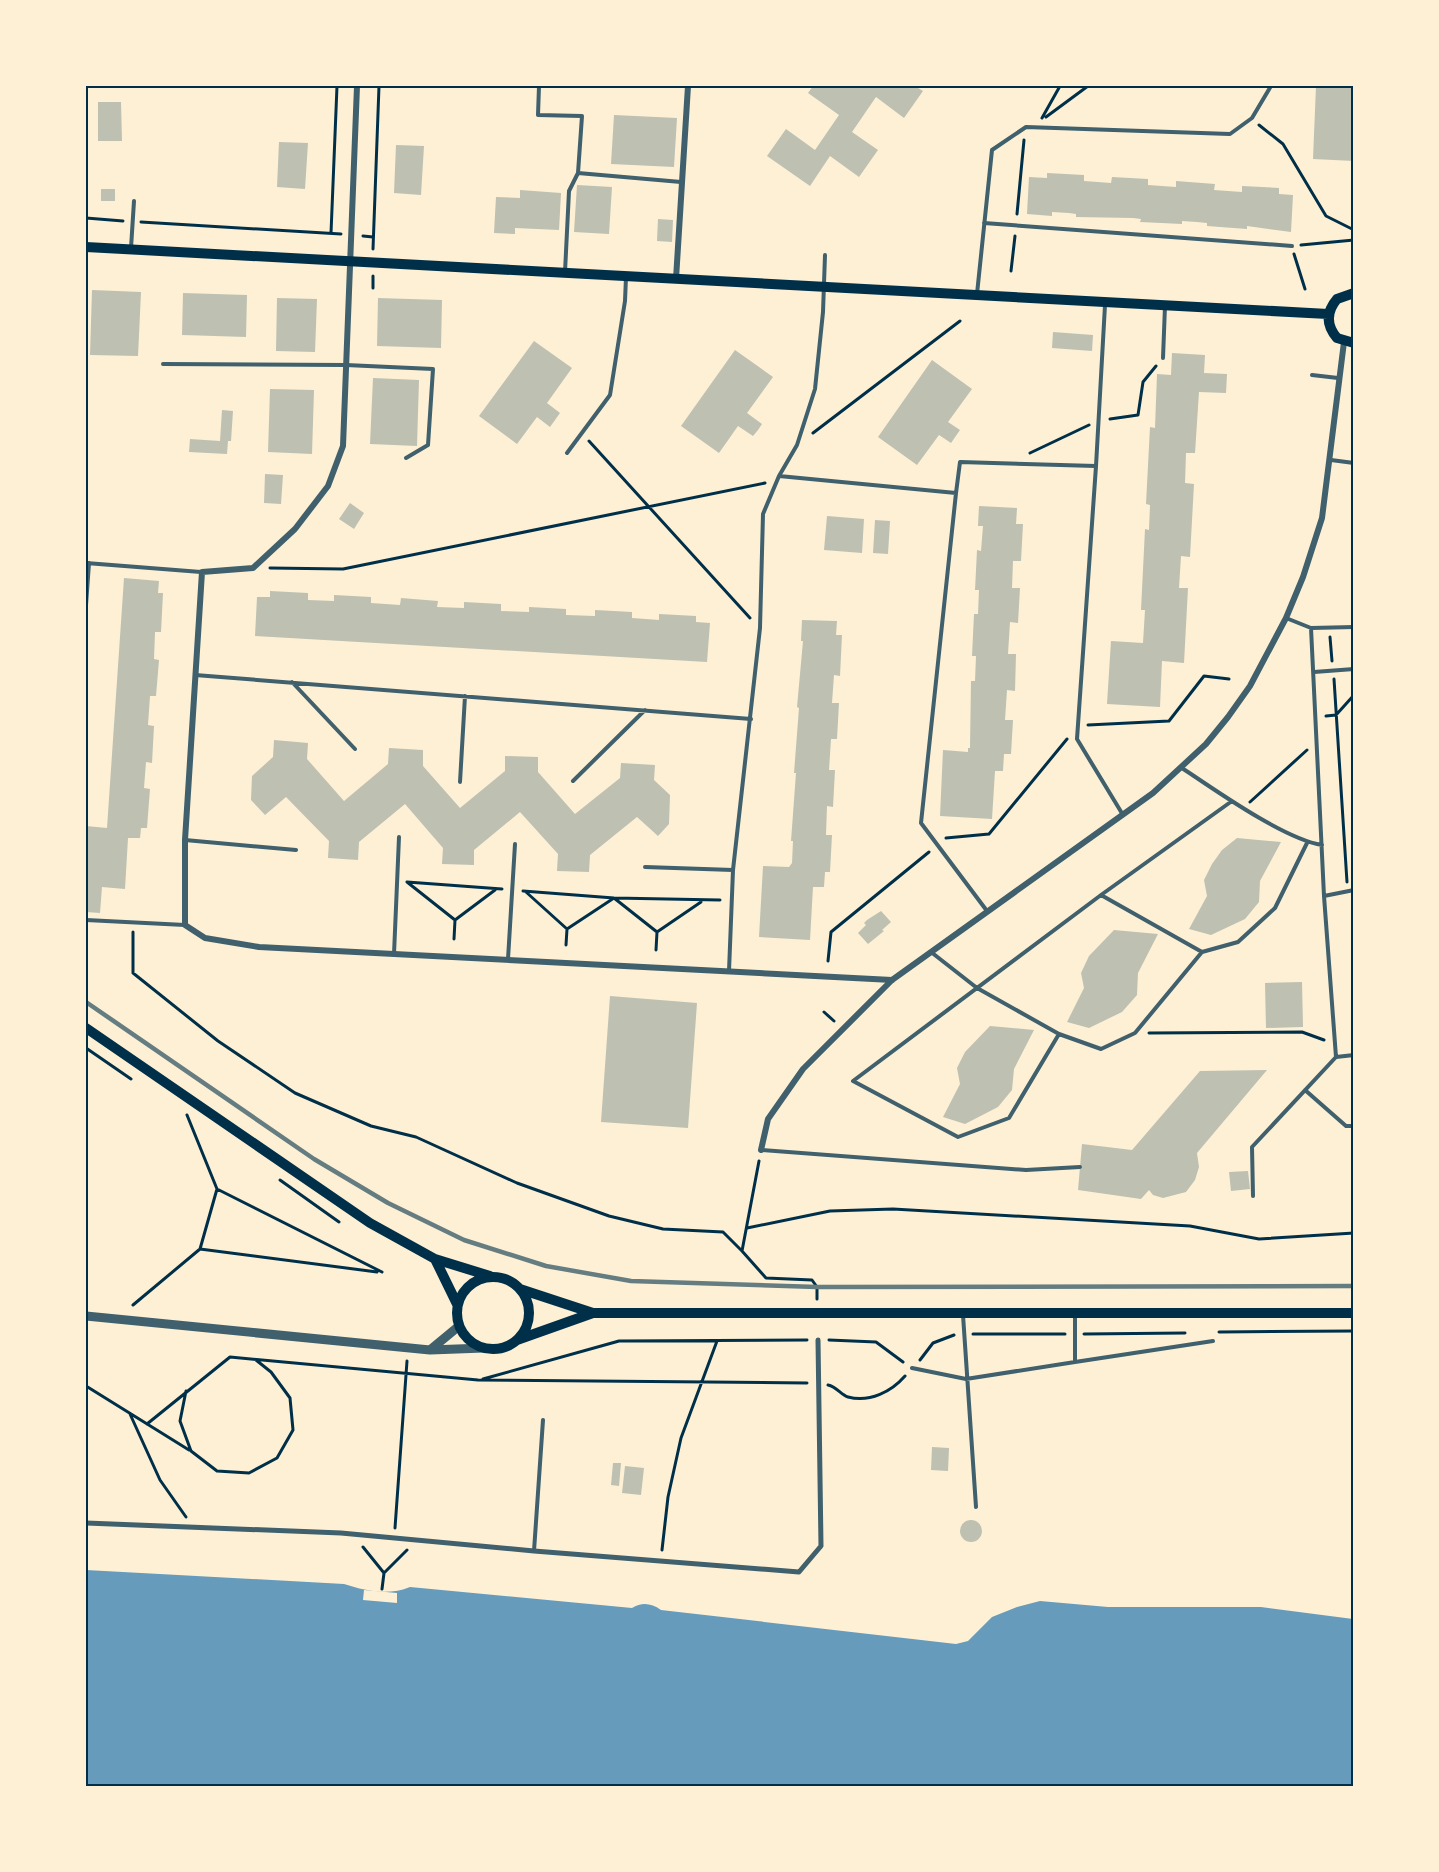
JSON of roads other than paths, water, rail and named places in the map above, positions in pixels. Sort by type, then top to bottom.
[{"type":"main road","points":[[86,247],[1328,315]]},
{"type":"main road","points":[[1349,343],[1332,331],[1328,315],[1337,299],[1353,294]]},
{"type":"main road","points":[[86,1028],[370,1223],[435,1259],[512,1281],[526,1299],[528,1321],[516,1340]]},
{"type":"main road","points":[[435,1259],[457,1304],[459,1326],[465,1336],[484,1348],[495,1349],[593,1313]]},
{"type":"main road","points":[[457,1304],[469,1285],[490,1276]]},
{"type":"main road","points":[[520,1289],[593,1313],[1353,1312]]},
{"type":"street","points":[[357,86],[343,446],[328,486],[295,529],[253,568],[202,572],[185,840],[185,926],[205,938],[259,947],[892,980]]},
{"type":"street","points":[[676,279],[688,86]]},
{"type":"street","points":[[761,1150],[768,1119],[802,1069],[892,980],[1123,816],[1182,768],[1206,744],[1250,686],[1286,618],[1303,578],[1322,518],[1331,460],[1338,378],[1349,343]]},
{"type":"street","points":[[86,1316],[430,1350],[484,1348]]},
{"type":"street","points":[[430,1350],[459,1326]]},
{"type":"street","points":[[86,1523],[353,1534],[798,1572],[821,1546],[818,1340]]},
{"type":"lane","points":[[539,86],[538,115],[582,116],[578,173],[569,190],[564,273]]},
{"type":"lane","points":[[976,296],[992,150],[1026,127],[1230,134],[1252,118],[1271,86]]},
{"type":"lane","points":[[578,173],[681,182]]},
{"type":"lane","points":[[131,249],[134,201]]},
{"type":"lane","points":[[984,223],[1292,246]]},
{"type":"lane","points":[[729,971],[733,870],[760,628],[763,514],[779,476],[797,445],[815,389],[825,255]]},
{"type":"lane","points":[[567,453],[610,395],[627,277]]},
{"type":"lane","points":[[1105,302],[1077,739],[1123,816]]},
{"type":"lane","points":[[1163,358],[1165,305]]},
{"type":"lane","points":[[163,364],[346,365],[433,369],[428,445],[406,458]]},
{"type":"lane","points":[[1312,375],[1338,378]]},
{"type":"lane","points":[[1331,460],[1353,463]]},
{"type":"lane","points":[[987,911],[921,823],[960,462],[1096,466]]},
{"type":"lane","points":[[779,476],[956,493]]},
{"type":"lane","points":[[86,605],[87,563],[202,572]]},
{"type":"lane","points":[[1286,618],[1311,628],[1353,627]]},
{"type":"lane","points":[[1311,628],[1324,896],[1336,1057]]},
{"type":"lane","points":[[1314,672],[1353,669]]},
{"type":"lane","points":[[195,675],[751,719]]},
{"type":"lane","points":[[292,682],[355,749]]},
{"type":"lane","points":[[460,782],[465,696]]},
{"type":"lane","points":[[573,781],[645,710]]},
{"type":"lane","points":[[1182,768],[1232,801],[1307,843],[1322,845]]},
{"type":"lane","points":[[1059,1034],[1009,1118],[958,1137],[853,1081],[1101,895],[1232,801]]},
{"type":"lane","points":[[394,954],[399,837]]},
{"type":"lane","points":[[185,840],[296,850]]},
{"type":"lane","points":[[930,951],[978,988],[1059,1034],[1101,1049],[1135,1033],[1202,952],[1238,942],[1275,908],[1307,843]]},
{"type":"lane","points":[[508,960],[515,844]]},
{"type":"lane","points":[[645,867],[733,870]]},
{"type":"lane","points":[[1324,896],[1353,890]]},
{"type":"lane","points":[[1101,895],[1202,952]]},
{"type":"lane","points":[[86,920],[133,921],[185,926]]},
{"type":"lane","points":[[1253,1196],[1252,1147],[1336,1057],[1353,1055]]},
{"type":"lane","points":[[1305,1090],[1346,1126],[1353,1126]]},
{"type":"lane","points":[[761,1150],[1026,1170],[1080,1167]]},
{"type":"lane","points":[[962,1314],[976,1507]]},
{"type":"lane","points":[[1075,1314],[1075,1362]]},
{"type":"lane","points":[[912,1368],[966,1379],[1213,1341]]},
{"type":"lane","points":[[534,1551],[543,1420]]},
{"type":"water","points":[[86,1570],[344,1584],[377,1592],[410,1587],[632,1608],[646,1604],[661,1610],[956,1644],[968,1641],[992,1617],[1040,1601],[1108,1607],[1261,1607],[1353,1619],[1353,1786],[86,1786]]},
{"type":"railway","points":[[86,1002],[314,1159],[388,1203],[464,1240],[546,1266],[631,1281],[817,1287],[1354,1286]]}]
